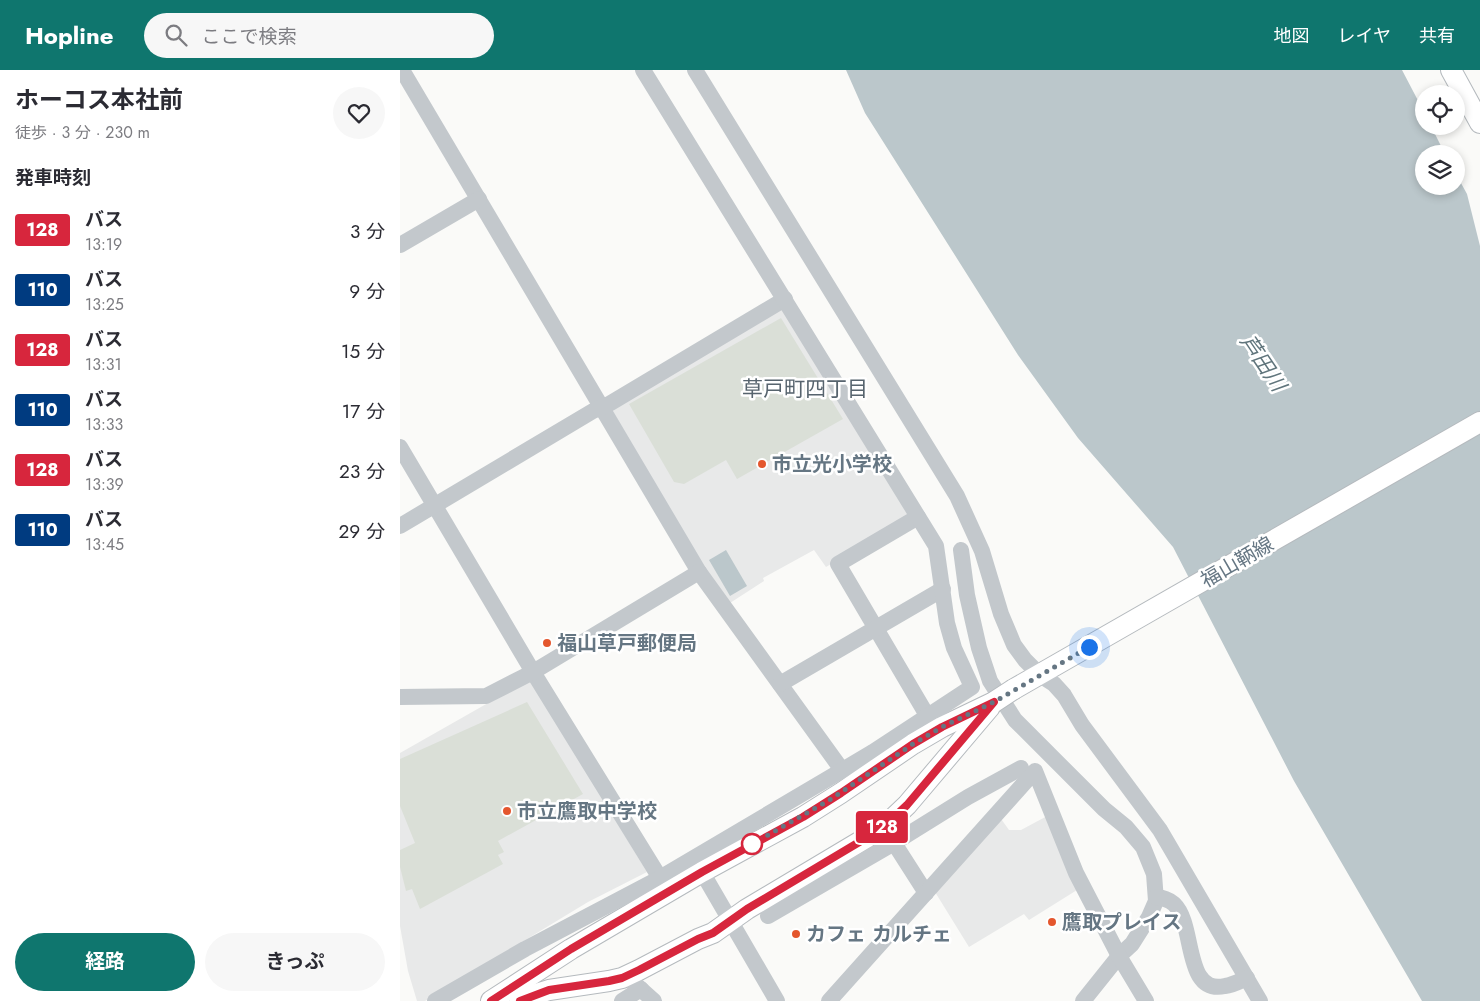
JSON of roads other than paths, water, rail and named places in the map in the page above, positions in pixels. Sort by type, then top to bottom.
[{"type":"main road","points":[[1451,70],[1480,123]]},
{"type":"main road","name":"福山鞆線","points":[[491,1001],[571,949],[702,872],[803,817],[942,727],[994,702],[1480,422]]},
{"type":"main road","name":"福山鞆線","points":[[520,1001],[549,990],[609,981],[626,976],[713,933],[747,909],[834,867],[907,805],[994,702]]},
{"type":"street","points":[[402,70],[699,572],[842,770]]},
{"type":"street","points":[[435,1001],[559,931],[660,878],[874,752],[972,687],[954,648],[947,622],[936,546],[643,70]]},
{"type":"street","points":[[695,70],[957,496],[982,551],[1001,614],[1014,644],[1025,660],[1047,671],[1082,725],[1160,830],[1260,1001]]},
{"type":"street","points":[[400,245],[479,198]]},
{"type":"street","points":[[400,526],[785,299]]},
{"type":"street","points":[[400,447],[533,672],[660,878]]},
{"type":"street","points":[[918,517],[838,564],[928,717]]},
{"type":"street","points":[[961,550],[967,595],[977,639],[990,681],[1015,720],[1104,809],[1126,827],[1143,847],[1154,874],[1156,901],[1149,917],[1125,951],[1083,1001]]},
{"type":"street","points":[[400,697],[486,696],[533,672],[699,572]]},
{"type":"street","points":[[780,684],[943,589]]},
{"type":"street","points":[[768,916],[834,867],[894,843],[968,797],[1021,768]]},
{"type":"street","points":[[829,1001],[1035,771],[1076,873],[1125,951],[1146,1001]]},
{"type":"street","points":[[894,843],[926,893]]},
{"type":"street","points":[[702,872],[777,1001]]},
{"type":"street","points":[[1156,897],[1166,899],[1178,909],[1188,935],[1195,967],[1202,982],[1209,986],[1217,987],[1247,978]]},
{"type":"street","points":[[559,931],[571,949]]},
{"type":"street","points":[[626,976],[654,1001]]},
{"type":"street","points":[[622,1001],[641,989]]},
{"type":"water","name":"芦田川","points":[[846,70],[1402,70],[1415,95],[1415,135],[1436,135],[1440,145],[1415,145],[1415,195],[1465,195],[1465,190],[1480,246],[1480,1001],[1422,1001],[1294,781],[1173,547],[1078,438],[1018,355],[865,113]]},
{"type":"water","points":[[726,550],[747,586],[730,596],[709,560]]},
{"type":"place","name":"市立光小学校","points":[[762,464]]},
{"type":"place","name":"福山草戸郵便局","points":[[547,643]]},
{"type":"place","name":"市立鷹取中学校","points":[[507,811]]},
{"type":"place","name":"鷹取プレイス","points":[[1052,922]]},
{"type":"place","name":"カフェ カルチェ","points":[[796,934]]},
{"type":"district","name":"草戸町四丁目","points":[[805,389]]}]
